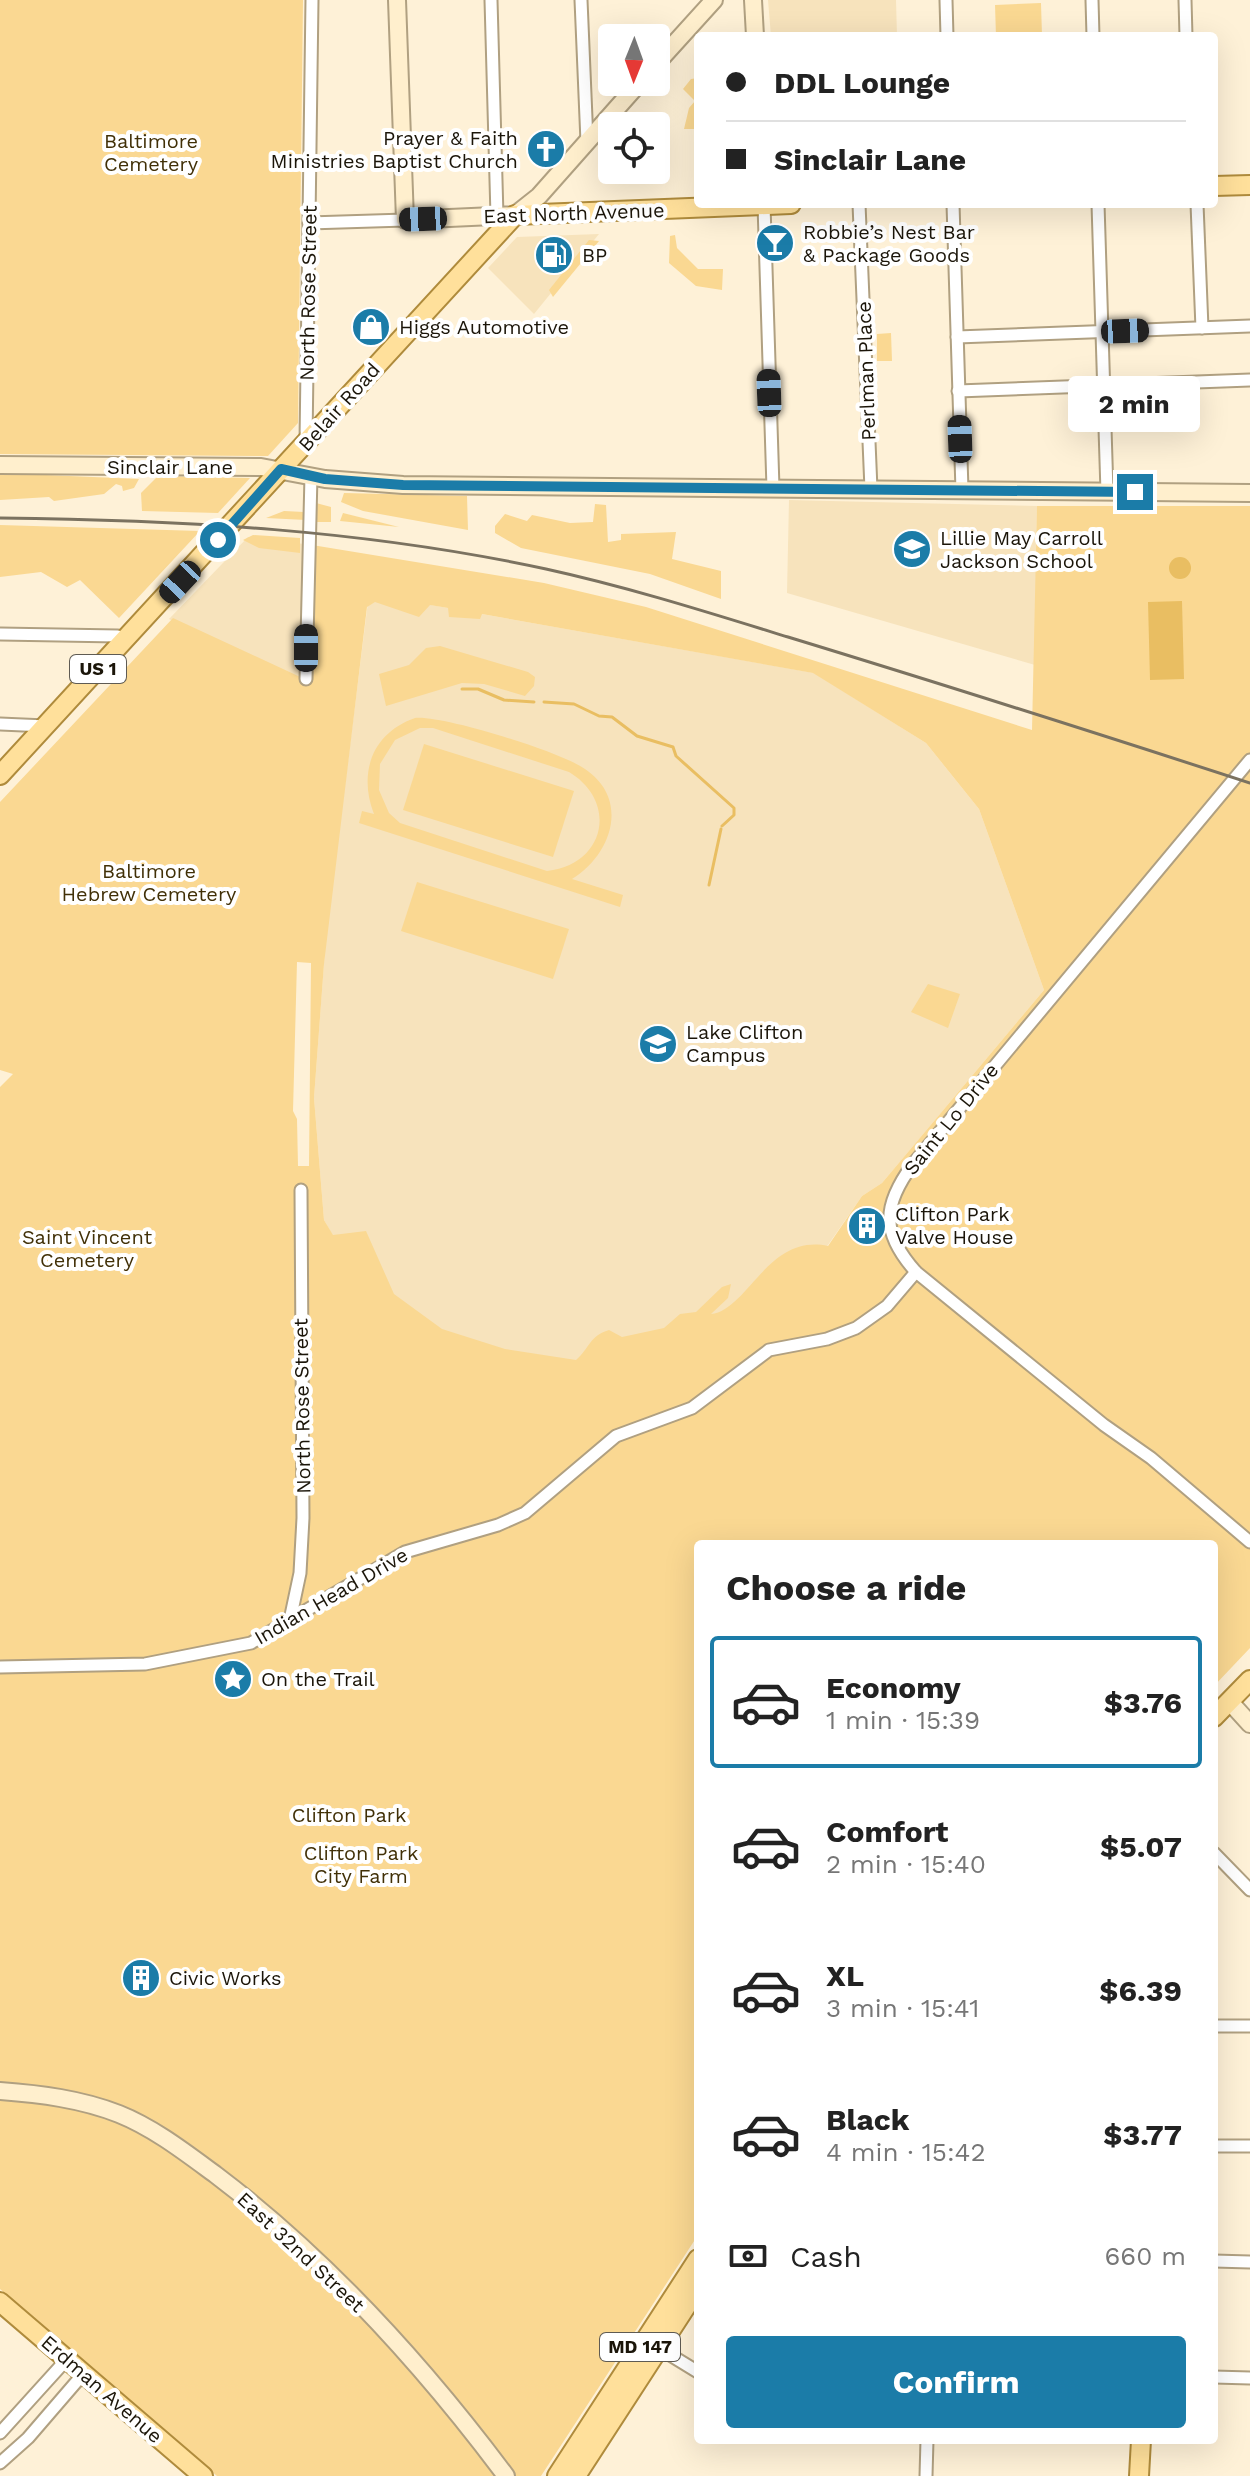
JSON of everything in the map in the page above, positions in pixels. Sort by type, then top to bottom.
[{"type":"main road","points":[[397,0],[405,220]]},
{"type":"main road","points":[[670,49],[714,0]]},
{"type":"main road","points":[[753,0],[755,32]]},
{"type":"main road","points":[[506,216],[539,196],[628,96]]},
{"type":"main road","points":[[1218,186],[1250,185]]},
{"type":"main road","name":"East North Avenue","points":[[405,220],[694,208]]},
{"type":"main road","name":"Belair Road","points":[[0,775],[306,443],[506,216]]},
{"type":"main road","name":"Sinclair Lane","points":[[0,465],[281,469],[311,476],[403,485],[1250,493]]},
{"type":"main road","points":[[1218,1713],[1250,1680]]},
{"type":"main road","points":[[1230,1702],[1250,1724]]},
{"type":"main road","name":"East 32nd Street","points":[[0,2091],[67,2099],[121,2115],[164,2138],[227,2184],[299,2244],[403,2351],[449,2401],[506,2476]]},
{"type":"main road","name":"MD 147","points":[[576,2476],[694,2266]]},
{"type":"main road","name":"MD 147","points":[[557,2476],[652,2344],[694,2293]]},
{"type":"main road","name":"Erdman Avenue","points":[[0,2302],[203,2476]]},
{"type":"main road","points":[[1139,2476],[1141,2444]]},
{"type":"street","name":"North Rose Street","points":[[306,443],[312,0]]},
{"type":"street","points":[[491,0],[506,216]]},
{"type":"street","points":[[581,0],[587,142]]},
{"type":"street","points":[[946,0],[947,32]]},
{"type":"street","points":[[1092,0],[1093,32]]},
{"type":"street","points":[[1185,0],[1186,32]]},
{"type":"street","points":[[764,208],[773,488]]},
{"type":"street","name":"Perlman Place","points":[[859,208],[871,489]]},
{"type":"street","points":[[953,208],[962,490]]},
{"type":"street","points":[[1098,208],[1107,492]]},
{"type":"street","points":[[1197,208],[1202,328]]},
{"type":"street","name":"East North Avenue","points":[[309,223],[405,220]]},
{"type":"street","points":[[957,337],[1250,326]]},
{"type":"street","points":[[958,391],[1250,380]]},
{"type":"street","points":[[306,679],[311,476]]},
{"type":"street","points":[[0,634],[118,636],[124,642]]},
{"type":"street","points":[[0,724],[46,726]]},
{"type":"street","name":"Saint Lo Drive","points":[[1250,760],[899,1182],[889,1210],[890,1228],[898,1251],[916,1272],[1092,1415],[1151,1458],[1250,1542]]},
{"type":"street","name":"North Rose Street","points":[[290,1620],[300,1573],[303,1518],[301,1190]]},
{"type":"street","name":"Indian Head Drive","points":[[0,1667],[107,1666],[184,1658],[251,1643],[405,1552],[498,1525],[525,1513],[616,1436],[692,1408],[769,1350],[835,1337],[856,1328],[887,1306],[916,1272]]},
{"type":"street","points":[[1218,1857],[1250,1890]]},
{"type":"street","points":[[1218,2026],[1250,2026]]},
{"type":"street","points":[[1218,2146],[1250,2146]]},
{"type":"street","points":[[1218,2261],[1250,2262]]},
{"type":"street","points":[[652,2344],[694,2370]]},
{"type":"street","points":[[0,2433],[67,2359]]},
{"type":"street","points":[[0,2463],[28,2438],[84,2373]]},
{"type":"street","points":[[1218,2377],[1250,2378]]},
{"type":"street","points":[[926,2476],[927,2444]]},
{"type":"shaded area","points":[[768,0],[896,0],[897,32],[771,32]]},
{"type":"shaded area","points":[[599,234],[534,314],[488,268],[517,237]]},
{"type":"shaded area","name":"Lillie May Carroll Jackson School","points":[[789,500],[1037,506],[1035,665],[787,593]]},
{"type":"shaded area","points":[[248,537],[312,545],[312,683],[299,685],[169,619]]},
{"type":"shaded area","points":[[1180,557],[1188,560],[1191,568],[1188,576],[1180,579],[1172,576],[1169,568],[1172,560]]},
{"type":"shaded area","name":"Lake Clifton Campus","points":[[369,594],[814,673],[926,743],[979,809],[1044,990],[882,1183],[862,1196],[803,1281],[513,1406],[351,1268],[324,1220],[314,1098],[326,936]]},
{"type":"shaded area","points":[[1182,601],[1184,679],[1150,680],[1148,602]]},
{"type":"green space","name":"Baltimore Cemetery","points":[[0,0],[303,0],[298,423],[268,456],[0,454]]},
{"type":"green space","points":[[1041,3],[1042,32],[996,32],[995,5]]},
{"type":"green space","points":[[694,79],[694,100],[683,89]]},
{"type":"green space","points":[[694,102],[694,129],[684,129],[689,108]]},
{"type":"green space","points":[[675,235],[677,248],[698,269],[723,269],[722,290],[696,286],[669,263],[670,236]]},
{"type":"green space","points":[[589,240],[599,241],[553,297],[549,290]]},
{"type":"green space","points":[[891,333],[892,361],[877,361],[877,334]]},
{"type":"green space","points":[[0,473],[139,479],[134,488],[123,491],[122,486],[116,484],[104,494],[54,501],[49,497],[0,500]]},
{"type":"green space","points":[[158,476],[250,478],[218,513],[142,511],[141,493]]},
{"type":"green space","points":[[344,493],[467,496],[468,530],[363,511],[341,502]]},
{"type":"green space","points":[[304,498],[308,505],[306,520],[266,518],[284,511],[304,512]]},
{"type":"green space","points":[[316,503],[331,507],[331,522],[312,522]]},
{"type":"green space","points":[[595,504],[606,505],[608,542],[621,540],[621,534],[676,532],[672,559],[721,571],[721,599],[650,574],[521,548],[495,533],[495,526],[505,514],[527,521],[532,515],[570,523],[593,522]]},
{"type":"green space","name":"Clifton Park","points":[[1037,506],[1250,506],[1250,1648],[1218,1682],[1218,1540],[694,1540],[694,2241],[541,2476],[217,2476],[0,2289],[0,1087],[13,1074],[0,1070],[0,802],[173,618],[311,682],[312,545],[544,583],[646,607],[1032,730]],"holes":[[[375,602],[419,617],[430,605],[448,608],[449,617],[480,619],[482,614],[813,673],[926,743],[979,809],[1044,990],[882,1183],[862,1196],[828,1246],[807,1245],[790,1251],[774,1261],[724,1309],[711,1314],[728,1298],[731,1284],[722,1287],[696,1312],[680,1314],[664,1328],[622,1337],[609,1330],[602,1333],[576,1360],[505,1349],[442,1329],[394,1294],[366,1231],[333,1235],[324,1220],[314,1098],[324,964],[367,607]],[[297,962],[311,963],[309,1166],[298,1166],[297,1119],[293,1111]]]},
{"type":"green space","points":[[343,513],[399,527],[340,521]]},
{"type":"green space","points":[[0,525],[200,531],[119,618],[80,580],[67,587],[41,572],[0,577]]},
{"type":"green space","points":[[253,535],[300,538],[300,553],[259,548],[243,540]]},
{"type":"green space","points":[[440,646],[528,672],[535,677],[534,686],[525,696],[484,684],[462,683],[386,706],[379,674],[409,665],[426,648]]},
{"type":"green space","points":[[415,718],[450,722],[553,753],[585,769],[608,796],[610,827],[597,856],[572,879],[623,895],[620,907],[359,823],[362,811],[374,814],[368,784],[372,756],[388,734]],"holes":[[[420,728],[433,728],[569,772],[585,785],[595,799],[599,815],[593,845],[582,857],[567,866],[547,871],[400,823],[389,813],[379,790],[380,764],[395,740]]]},
{"type":"green space","points":[[424,744],[574,791],[553,857],[403,810]]},
{"type":"green space","points":[[417,882],[569,929],[553,979],[401,931]]},
{"type":"green space","points":[[928,984],[960,994],[948,1028],[911,1012]]},
{"type":"waterway","points":[[462,689],[478,689],[504,700],[534,702]]},
{"type":"waterway","points":[[544,702],[574,704],[599,716],[612,717],[637,736],[673,747],[676,756],[734,808],[734,815],[722,826]]},
{"type":"waterway","points":[[709,885],[721,829]]},
{"type":"railway","points":[[0,518],[138,521],[343,536],[546,569],[728,618],[1250,783]]},
{"type":"place","name":"Prayer & Faith Ministries Baptist Church","points":[[546,149]]},
{"type":"place","name":"Robbie’s Nest Bar & Package Goods","points":[[775,243]]},
{"type":"place","name":"BP","points":[[554,255]]},
{"type":"place","name":"Higgs Automotive","points":[[371,327]]},
{"type":"place","name":"Lillie May Carroll Jackson School","points":[[912,549]]},
{"type":"place","name":"Lake Clifton Campus","points":[[658,1044]]},
{"type":"place","name":"Clifton Park Valve House","points":[[867,1226]]},
{"type":"place","name":"On the Trail","points":[[233,1679]]},
{"type":"place","name":"Civic Works","points":[[141,1978]]},
{"type":"route","points":[[218,540],[281,469],[347,482],[403,485],[1135,492]]},
{"type":"park label","name":"Baltimore Hebrew Cemetery","points":[[149,882]]},
{"type":"park label","name":"Saint Vincent Cemetery","points":[[87,1248]]},
{"type":"park label","name":"Clifton Park City Farm","points":[[361,1864]]}]
